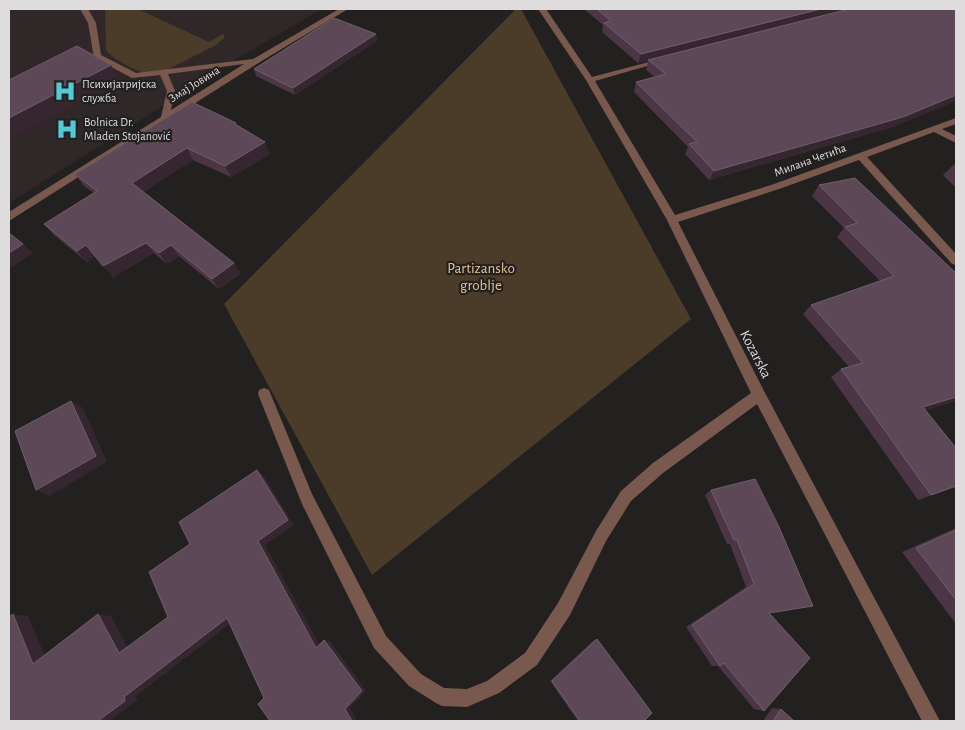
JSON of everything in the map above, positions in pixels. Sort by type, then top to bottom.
[{"type":"street","points":[[84,9],[92,23],[97,56],[135,76],[256,60]]},
{"type":"street","name":"Змај Јовина","points":[[9,217],[256,60],[344,9]]},
{"type":"street","name":"Kozarska","points":[[542,9],[590,80],[672,220],[759,396],[931,721]]},
{"type":"street","points":[[590,80],[676,57]]},
{"type":"street","points":[[163,73],[171,91],[170,103],[165,117]]},
{"type":"street","name":"Милана Четића","points":[[672,220],[778,186],[956,122]]},
{"type":"street","points":[[935,129],[956,140]]},
{"type":"street","points":[[860,155],[956,261]]},
{"type":"street","points":[[264,394],[307,499],[380,642],[415,680],[442,697],[467,698],[493,687],[531,659],[564,608],[601,536],[626,496],[658,468],[759,396]]},
{"type":"shaded area","name":"Bolnica Dr. Mladen Stojanović","points":[[9,9],[322,9],[243,55],[9,203]]},
{"type":"green space","points":[[105,9],[138,9],[209,42],[223,34],[225,37],[216,45],[157,75],[152,75],[122,63],[106,50]]},
{"type":"green space","name":"Partizansko groblje","points":[[516,9],[521,9],[691,319],[372,575],[224,304]]},
{"type":"building","points":[[597,9],[821,9],[641,54],[604,23],[611,21]]},
{"type":"building","points":[[849,9],[956,9],[956,95],[903,117],[714,171],[689,144],[697,142],[636,82],[666,74],[648,60]]},
{"type":"building","points":[[334,18],[376,34],[293,88],[254,69]]},
{"type":"building","points":[[77,46],[111,65],[9,118],[9,80]]},
{"type":"building","points":[[192,102],[236,123],[265,142],[225,166],[187,148],[132,183],[234,263],[212,279],[171,245],[159,253],[146,243],[103,266],[86,245],[77,251],[44,224],[97,191],[75,174]]},
{"type":"building","points":[[855,178],[956,273],[956,397],[923,407],[956,448],[956,486],[931,495],[841,369],[863,363],[811,305],[894,276],[845,227],[857,223],[819,185]]},
{"type":"building","points":[[9,233],[23,244],[9,253]]},
{"type":"building","points":[[71,401],[96,456],[36,490],[15,431]]},
{"type":"building","points":[[257,470],[288,520],[258,541],[316,648],[324,640],[362,691],[345,709],[352,721],[270,721],[258,704],[264,698],[227,618],[124,697],[125,701],[98,721],[9,721],[9,617],[13,614],[33,664],[98,614],[119,653],[168,617],[149,572],[190,544],[179,522]]},
{"type":"building","points":[[755,479],[779,527],[813,606],[769,613],[810,658],[764,711],[724,663],[720,666],[692,625],[754,584],[737,540],[734,540],[711,490]]},
{"type":"building","points":[[956,530],[956,600],[916,548]]},
{"type":"building","points":[[597,639],[652,713],[644,721],[580,721],[552,681]]},
{"type":"building","points":[[781,709],[794,721],[773,721]]},
{"type":"place","name":"Психијатријска служба","points":[[65,91]]},
{"type":"place","name":"Bolnica Dr. Mladen Stojanović","points":[[67,129]]}]
